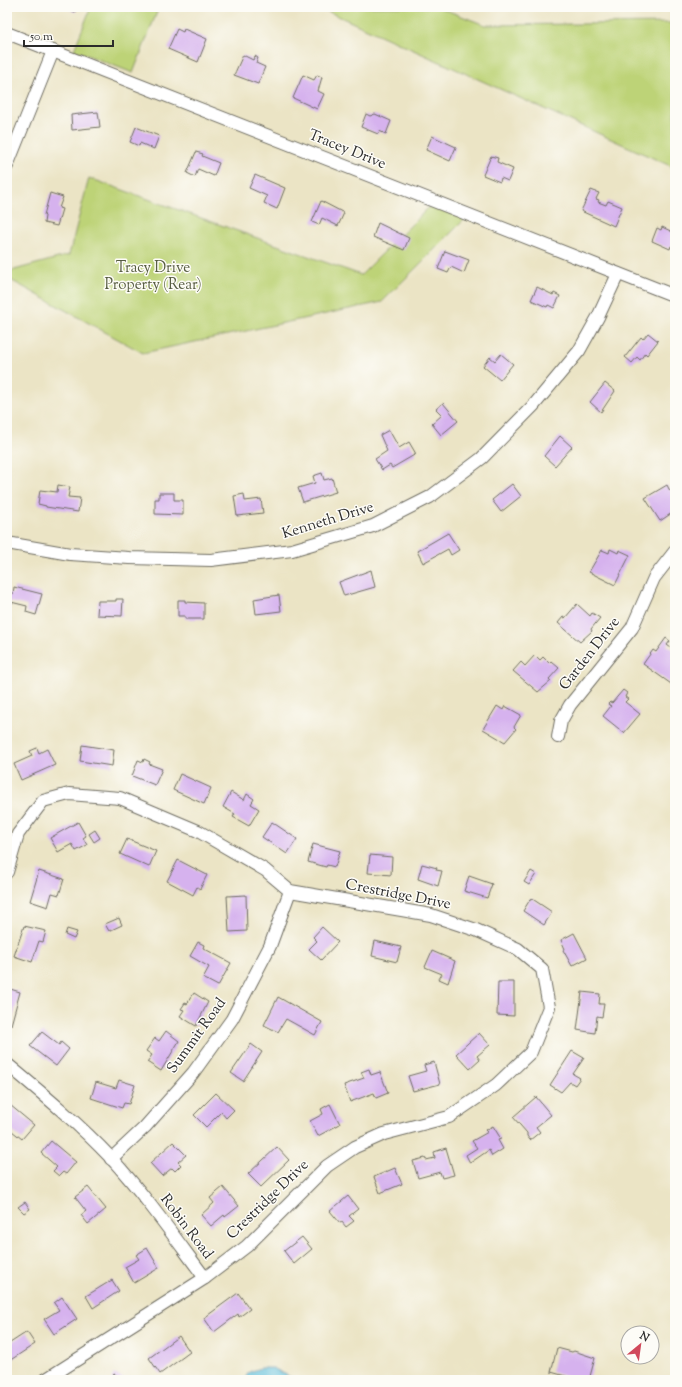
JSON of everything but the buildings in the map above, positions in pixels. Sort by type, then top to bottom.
[{"type":"street","name":"Tracey Drive","points":[[7,33],[675,296]]},
{"type":"street","points":[[7,166],[53,51]]},
{"type":"street","name":"Kenneth Drive","points":[[7,543],[70,554],[129,558],[211,560],[292,550],[373,526],[430,497],[482,458],[514,426],[534,405],[579,351],[598,317],[618,274]]},
{"type":"street","name":"Garden Drive","points":[[558,737],[561,721],[570,704],[632,628],[654,578],[675,551]]},
{"type":"street","points":[[7,872],[18,834],[43,801],[69,794],[120,798],[198,831],[265,870],[290,891]]},
{"type":"street","name":"Summit Road","points":[[111,1158],[145,1127],[192,1073],[232,1019],[270,946],[290,891]]},
{"type":"street","name":"Crestridge Drive","points":[[205,1278],[247,1246],[326,1166],[355,1147],[384,1134],[449,1117],[496,1085],[531,1052],[549,1007],[542,969],[518,948],[476,930],[431,915],[290,891]]},
{"type":"street","name":"Robin Road","points":[[7,1064],[61,1108],[111,1158],[153,1209],[205,1278],[45,1380]]},
{"type":"green space","points":[[91,7],[159,7],[133,73],[74,50]]},
{"type":"green space","points":[[318,7],[438,7],[485,25],[675,23],[675,168]]},
{"type":"green space","name":"Tracy Drive Property (Rear)","points":[[89,178],[361,275],[433,203],[467,217],[382,302],[143,353],[7,278],[7,272],[69,255]]},
{"type":"water","points":[[261,1368],[273,1368],[296,1380],[244,1380],[249,1372]]}]
